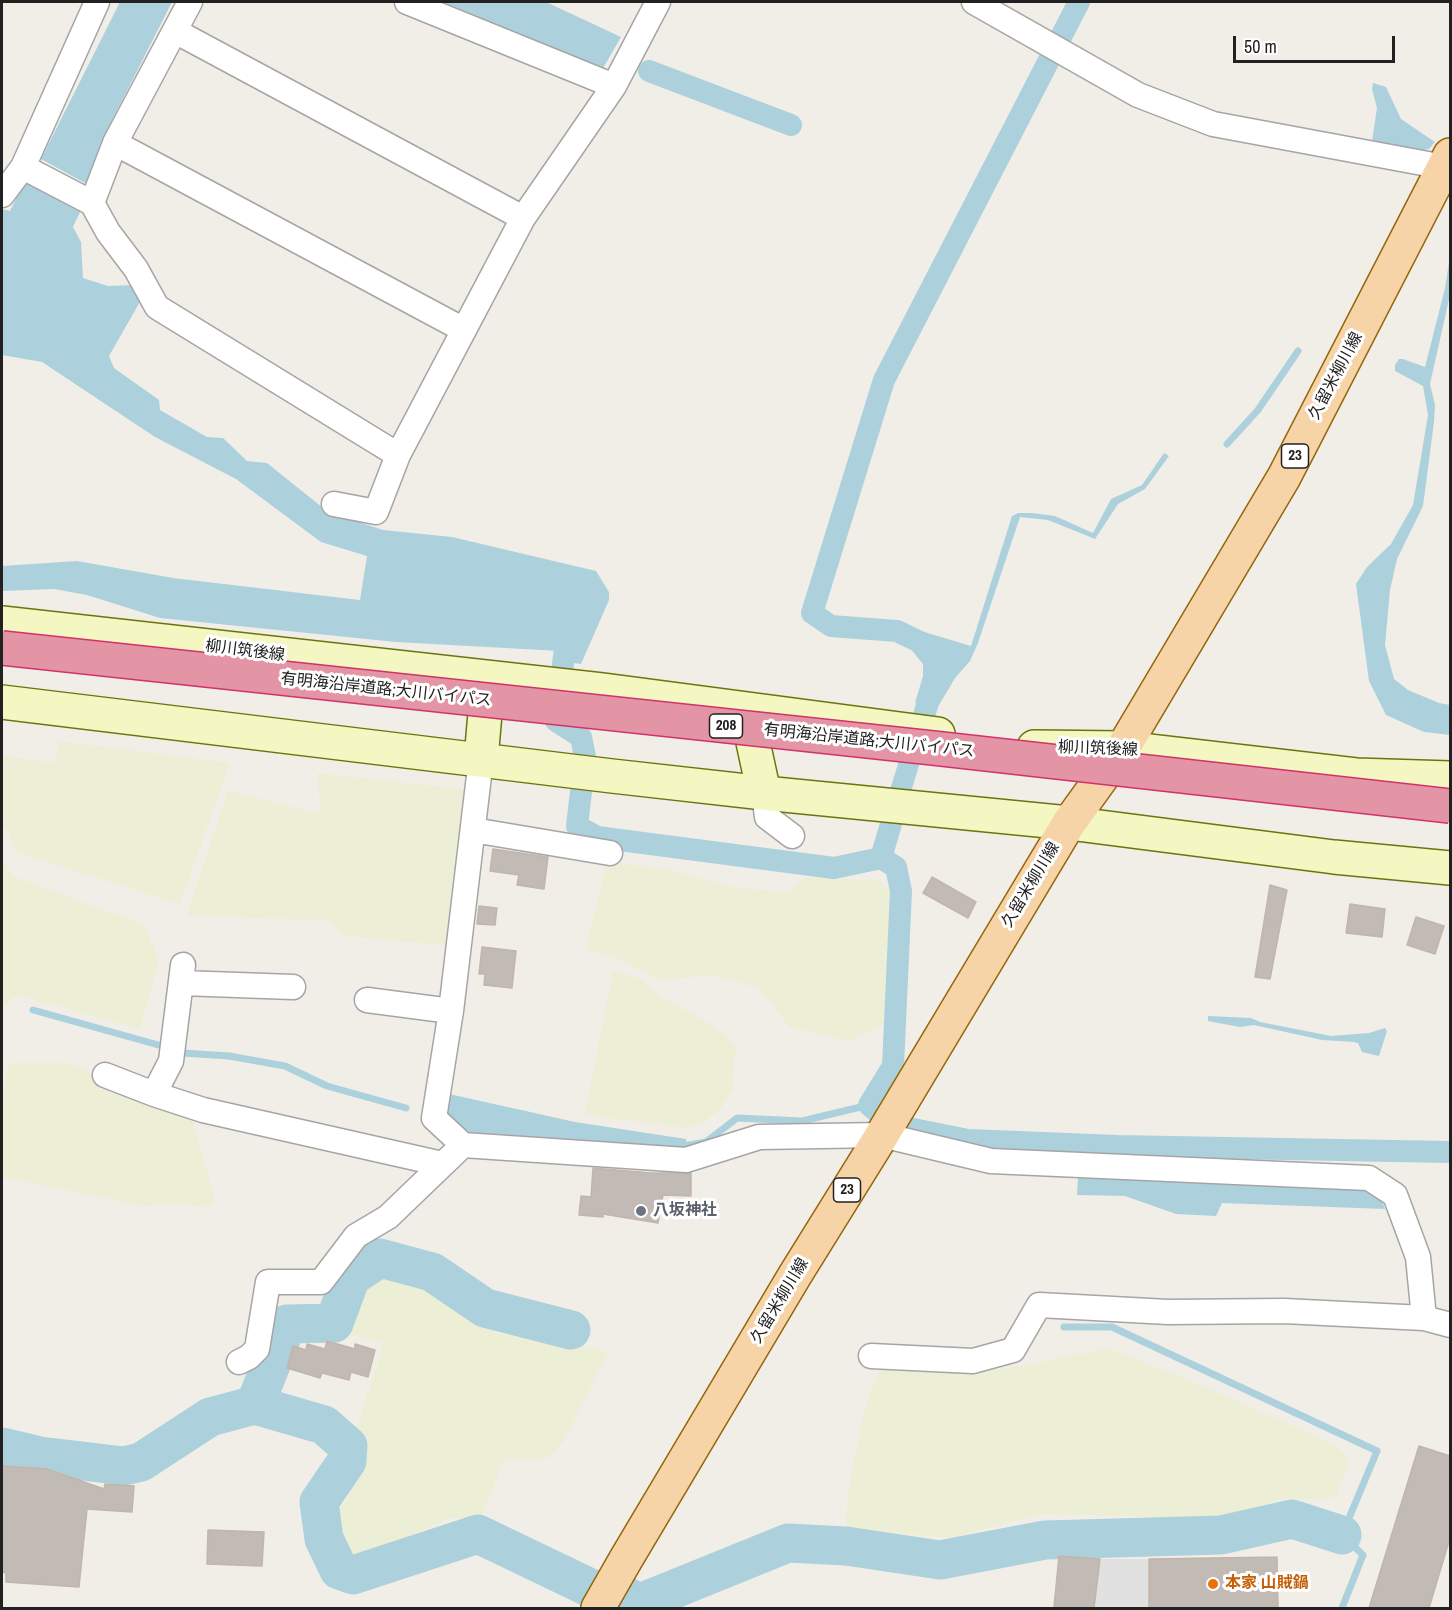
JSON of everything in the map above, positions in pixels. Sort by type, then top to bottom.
[{"type":"highway","name":"有明海沿岸道路;大川バイパス","points":[[2,648],[957,750],[1450,806]]},
{"type":"highway","name":"有明海沿岸道路;大川バイパス","points":[[2,660],[955,762],[1450,818]]},
{"type":"main road","name":"久留米柳川線","points":[[598,1608],[795,1275],[882,1135],[1069,823],[1123,748],[1284,477],[1448,161]]},
{"type":"main road","name":"柳川筑後線","points":[[2,622],[602,690],[1037,747],[1123,748],[1356,775],[1450,778]]},
{"type":"main road","points":[[481,759],[488,678]]},
{"type":"main road","points":[[2,702],[612,776],[1069,823],[1334,857],[1450,868]]},
{"type":"main road","points":[[746,710],[764,793]]},
{"type":"street","points":[[2,195],[23,167],[97,2]]},
{"type":"street","points":[[92,203],[115,143],[190,2]]},
{"type":"street","points":[[407,2],[614,86]]},
{"type":"street","points":[[334,504],[376,512],[398,455],[523,218],[614,86],[658,2]]},
{"type":"street","points":[[974,2],[1138,95],[1213,124],[1448,161]]},
{"type":"street","points":[[175,31],[523,218]]},
{"type":"street","points":[[115,143],[464,330]]},
{"type":"street","points":[[23,167],[92,203],[108,232],[136,269],[157,307],[398,455]]},
{"type":"street","points":[[481,759],[451,1011],[434,1118],[463,1145],[686,1160],[759,1137],[882,1135],[991,1161],[1369,1178],[1395,1195],[1418,1257],[1424,1318]]},
{"type":"street","points":[[764,793],[767,817],[792,836]]},
{"type":"street","points":[[473,830],[610,853]]},
{"type":"street","points":[[154,1094],[171,1061],[182,974],[293,987]]},
{"type":"street","points":[[367,1000],[451,1011]]},
{"type":"street","points":[[105,1075],[202,1110],[442,1164]]},
{"type":"street","points":[[238,1362],[249,1357],[257,1349],[268,1282],[321,1282],[356,1236],[388,1217],[463,1145]]},
{"type":"street","points":[[871,1356],[973,1361],[1013,1350],[1039,1305],[1168,1312],[1284,1311],[1424,1318],[1450,1325]]},
{"type":"green space","points":[[59,741],[230,763],[180,904],[16,852],[2,824],[2,756],[55,763]]},
{"type":"green space","points":[[317,773],[464,789],[449,945],[370,939],[341,934],[330,921],[187,915],[228,791],[321,814]]},
{"type":"green space","points":[[2,859],[13,876],[144,925],[159,960],[140,1029],[17,995],[2,1007]]},
{"type":"green space","points":[[607,861],[668,870],[736,888],[789,892],[806,877],[879,881],[889,890],[891,905],[884,1023],[851,1041],[791,1028],[759,989],[716,975],[659,980],[616,958],[586,950]]},
{"type":"green space","points":[[613,970],[640,979],[661,997],[718,1028],[737,1048],[733,1070],[733,1089],[719,1111],[699,1125],[688,1128],[585,1115]]},
{"type":"green space","points":[[9,1063],[68,1063],[184,1116],[193,1122],[215,1199],[209,1207],[175,1204],[142,1206],[2,1177],[2,1096]]},
{"type":"green space","points":[[373,1273],[437,1290],[462,1316],[500,1335],[515,1331],[608,1352],[563,1442],[547,1458],[504,1460],[481,1518],[450,1518],[363,1556],[348,1555],[339,1538],[334,1521],[367,1462],[368,1439],[357,1426],[384,1343],[348,1334],[362,1283]]},
{"type":"green space","points":[[1108,1348],[1213,1390],[1337,1446],[1350,1460],[1336,1496],[1328,1499],[1279,1499],[1249,1512],[1195,1518],[1041,1514],[948,1538],[845,1528],[850,1481],[864,1412],[879,1370],[901,1369],[966,1374],[1032,1364]]},
{"type":"shaded area","points":[[1100,1559],[1149,1559],[1149,1608],[1094,1608]]},
{"type":"water","points":[[120,2],[172,2],[100,144],[100,163],[94,161],[94,188],[41,159]]},
{"type":"water","points":[[438,2],[546,2],[621,37],[602,70]]},
{"type":"water","points":[[1373,83],[1386,87],[1401,119],[1435,142],[1429,149],[1419,151],[1372,141],[1377,108],[1372,89]]},
{"type":"water","points":[[24,182],[80,212],[73,227],[81,242],[83,278],[108,286],[135,285],[141,300],[109,356],[114,368],[159,400],[160,410],[207,437],[223,438],[247,461],[267,463],[328,512],[383,530],[452,537],[596,571],[609,592],[609,600],[581,664],[560,661],[560,651],[396,642],[160,618],[87,595],[54,589],[2,591],[2,566],[77,561],[173,578],[360,600],[367,556],[321,542],[236,479],[155,437],[42,362],[2,355],[2,209],[10,211]]},
{"type":"water","points":[[1450,256],[1450,295],[1430,384],[1435,405],[1423,506],[1397,559],[1390,590],[1385,645],[1394,679],[1408,690],[1439,703],[1450,705],[1450,735],[1424,732],[1386,715],[1369,681],[1356,584],[1367,567],[1391,544],[1413,505],[1428,415],[1423,386],[1395,371],[1395,365],[1399,359],[1403,359],[1425,367],[1445,288]]},
{"type":"water","points":[[1164,453],[1169,456],[1145,489],[1118,504],[1095,539],[1048,520],[1020,517],[970,661],[955,678],[939,705],[915,703],[923,676],[923,664],[909,647],[899,641],[901,625],[971,646],[1012,516],[1018,513],[1032,513],[1055,516],[1093,533],[1111,499],[1142,485]]},
{"type":"water","points":[[905,741],[925,746],[910,795],[889,793]]},
{"type":"water","points":[[1208,1016],[1251,1018],[1260,1022],[1331,1036],[1369,1033],[1385,1028],[1387,1031],[1379,1056],[1362,1052],[1358,1043],[1354,1042],[1322,1040],[1254,1025],[1240,1027],[1208,1021]]},
{"type":"water","points":[[449,1094],[575,1122],[686,1139],[688,1152],[484,1135],[465,1131],[444,1112]]},
{"type":"water","points":[[1078,1177],[1360,1185],[1380,1195],[1385,1209],[1222,1203],[1216,1216],[1176,1214],[1125,1196],[1077,1195]]},
{"type":"water","points":[[730,1554],[742,1577],[668,1608],[619,1608],[634,1578],[651,1588]]},
{"type":"building","points":[[493,849],[548,857],[544,889],[517,885],[519,875],[490,871]]},
{"type":"building","points":[[932,877],[976,902],[968,918],[923,893]]},
{"type":"building","points":[[1270,885],[1287,890],[1270,979],[1255,977]]},
{"type":"building","points":[[1350,904],[1385,909],[1382,937],[1346,933]]},
{"type":"building","points":[[479,906],[497,908],[495,925],[477,924]]},
{"type":"building","points":[[1416,917],[1444,926],[1435,954],[1407,945]]},
{"type":"building","points":[[482,947],[516,951],[512,988],[484,985],[485,974],[479,974]]},
{"type":"building","points":[[593,1168],[651,1173],[691,1173],[691,1196],[663,1195],[658,1223],[603,1214],[603,1217],[579,1215],[581,1196],[591,1197]]},
{"type":"building","points":[[327,1341],[355,1349],[355,1344],[375,1350],[368,1377],[351,1372],[349,1380],[322,1373],[320,1378],[287,1368],[293,1346],[306,1350],[307,1344],[325,1349]]},
{"type":"building","points":[[1419,1446],[1450,1456],[1450,1538],[1429,1608],[1369,1608]]},
{"type":"building","points":[[2,1466],[47,1469],[104,1489],[105,1484],[134,1486],[132,1512],[87,1509],[79,1587],[6,1582],[6,1573],[2,1572]]},
{"type":"building","points":[[208,1530],[264,1532],[262,1566],[207,1564]]},
{"type":"building","points":[[1059,1556],[1100,1559],[1094,1608],[1054,1607]]},
{"type":"building","name":"本家 山賊鍋","points":[[1277,1557],[1278,1608],[1149,1608],[1149,1559]]},
{"type":"waterway","points":[[926,645],[897,631],[831,626],[812,613],[884,380],[1079,2]]},
{"type":"waterway","points":[[649,71],[791,125]]},
{"type":"waterway","points":[[1227,444],[1258,410],[1298,351]]},
{"type":"waterway","points":[[556,636],[565,648],[556,721],[581,737],[585,757],[577,826],[597,837],[834,868],[881,858],[896,867],[901,891],[893,1066],[869,1105],[881,1115]]},
{"type":"waterway","points":[[915,745],[936,676]]},
{"type":"waterway","points":[[881,858],[900,793]]},
{"type":"waterway","points":[[33,1010],[162,1046]]},
{"type":"waterway","points":[[183,1053],[229,1056],[285,1066],[327,1086],[406,1108]]},
{"type":"waterway","points":[[678,1147],[706,1142],[737,1118],[802,1121],[869,1105]]},
{"type":"waterway","points":[[913,1129],[968,1140],[1117,1146],[1450,1152]]},
{"type":"waterway","points":[[255,1405],[287,1324],[334,1323],[351,1277],[380,1258],[432,1272],[485,1308],[571,1330]]},
{"type":"waterway","points":[[1064,1327],[1112,1327],[1377,1451],[1342,1535],[1363,1555],[1342,1608]]},
{"type":"waterway","points":[[2,1447],[40,1456],[124,1466],[141,1462],[210,1417],[255,1405],[324,1425],[348,1446],[347,1461],[319,1502],[324,1539],[339,1570],[353,1575],[478,1534],[630,1607],[788,1543],[846,1546],[940,1560],[1045,1540],[1221,1535],[1292,1519],[1342,1535]]},
{"type":"place","name":"八坂神社","points":[[641,1211]]},
{"type":"place","name":"本家 山賊鍋","points":[[1213,1584]]}]
